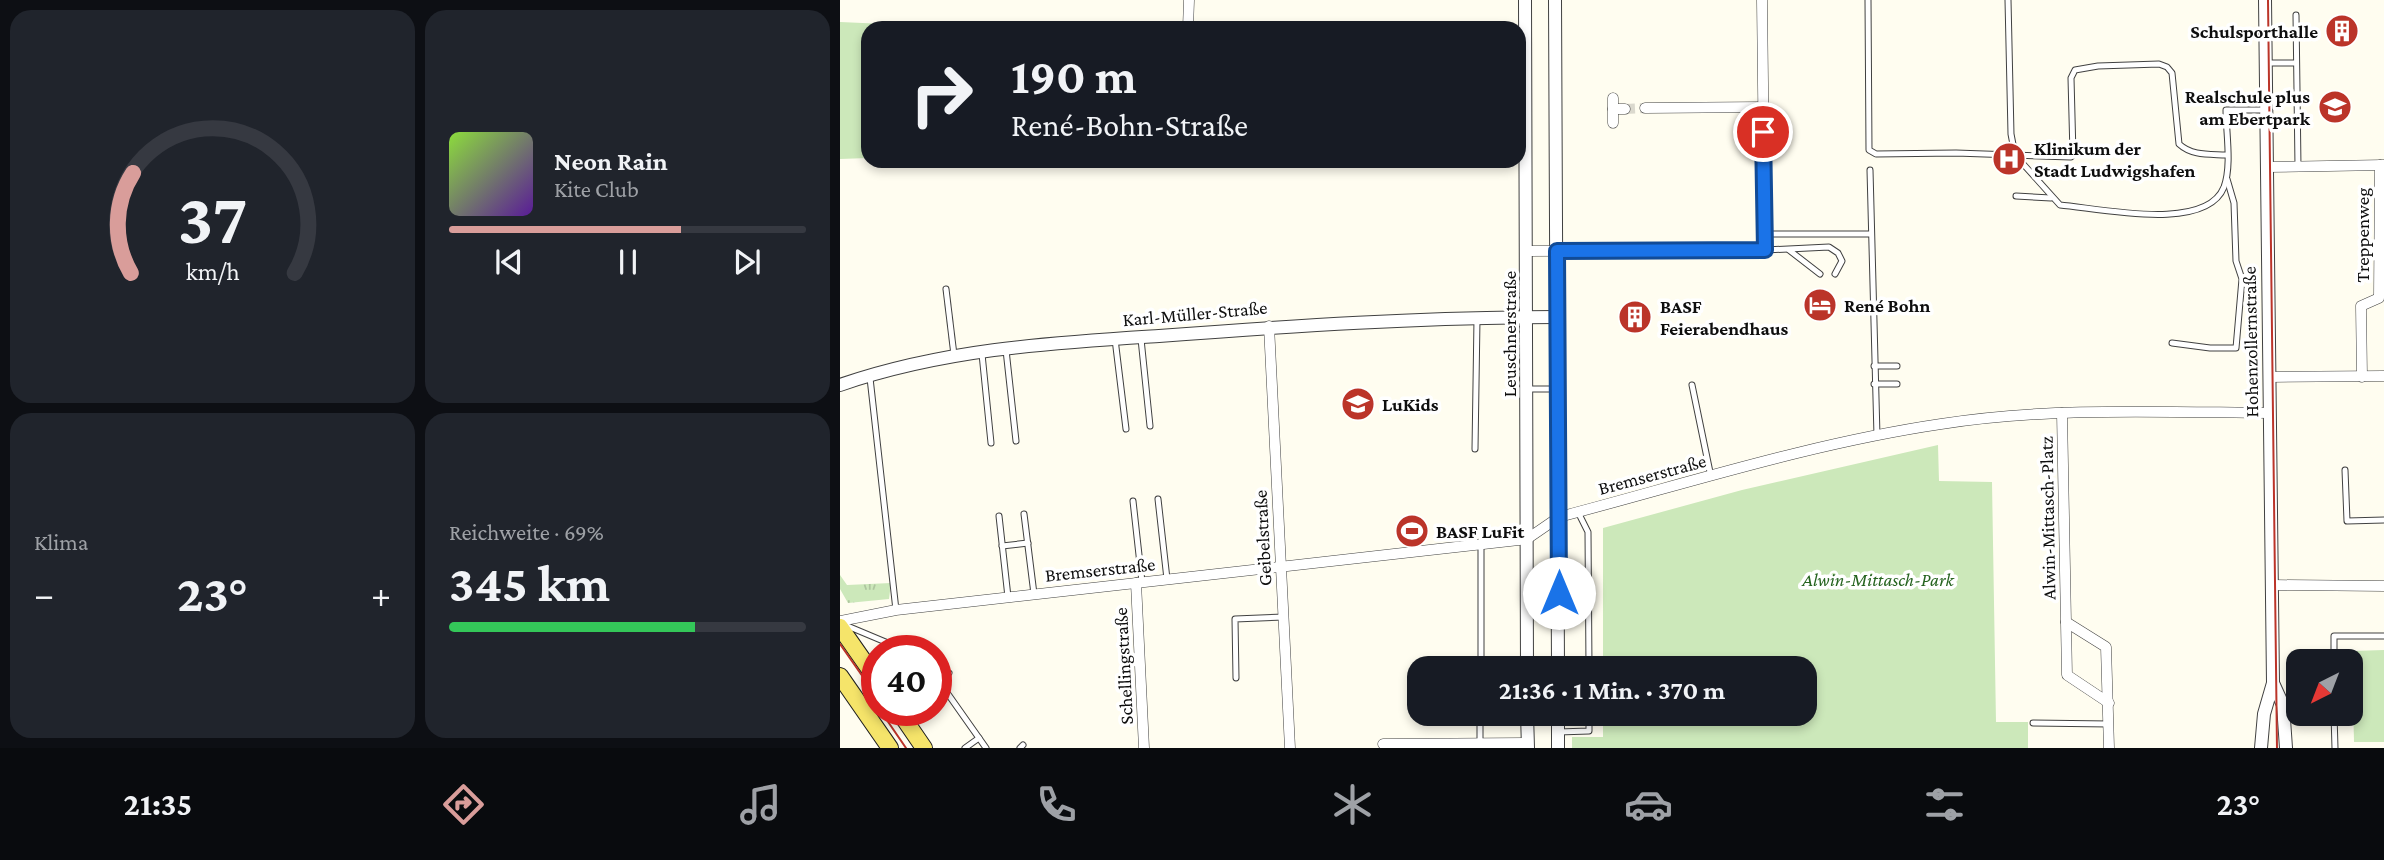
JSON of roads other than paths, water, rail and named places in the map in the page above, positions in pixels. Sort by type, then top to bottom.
[{"type":"main road","points":[[840,624],[861,656]]},
{"type":"main road","points":[[840,676],[890,748]]},
{"type":"main road","points":[[909,726],[924,748]]},
{"type":"street","points":[[1188,21],[1189,0]]},
{"type":"street","name":"Leuschnerstraße","points":[[1525,0],[1525,21]]},
{"type":"street","points":[[1555,0],[1558,656]]},
{"type":"street","points":[[1527,251],[1765,250],[1762,0]]},
{"type":"street","name":"Hohenzollernstraße","points":[[2261,748],[2264,714],[2273,683],[2265,0]]},
{"type":"street","points":[[1614,123],[1613,104],[1625,108]]},
{"type":"street","points":[[1645,108],[1763,107]]},
{"type":"street","name":"Leuschnerstraße","points":[[1526,126],[1527,656]]},
{"type":"street","points":[[2267,167],[2382,165]]},
{"type":"street","name":"Treppenweg","points":[[2362,377],[2361,306],[2379,298],[2382,165]]},
{"type":"street","name":"Karl-Müller-Straße","points":[[840,385],[869,374],[954,355],[1006,348],[1269,326],[1478,317],[1558,317]]},
{"type":"street","name":"Geibelstraße","points":[[1269,326],[1290,748],[1283,748]]},
{"type":"street","points":[[2269,377],[2384,376]]},
{"type":"street","name":"Bremserstraße","points":[[840,624],[896,610],[1527,539],[1559,517],[1877,436],[1941,424],[2063,413],[2270,413]]},
{"type":"street","name":"Alwin-Mittasch-Platz","points":[[2063,413],[2067,675],[2109,704]]},
{"type":"street","name":"Schellingstraße","points":[[1139,583],[1144,748]]},
{"type":"street","points":[[2273,585],[2384,586]]},
{"type":"street","name":"Alwin-Mittasch-Platz","points":[[2066,622],[2106,647],[2109,748]]},
{"type":"street","name":"Hohenzollernstraße","points":[[2273,683],[2286,721],[2286,748]]},
{"type":"street","points":[[1383,744],[1528,746],[1527,726]]},
{"type":"street","points":[[1558,726],[1558,748]]},
{"type":"lane","points":[[1868,0],[1869,150],[1876,154],[2073,155],[2071,78],[2075,70],[2098,66],[2159,64],[2172,73],[2179,144],[2186,151],[2198,154],[2226,155]]},
{"type":"lane","points":[[2008,0],[2011,134],[2015,155],[2051,198],[2060,205],[2180,214],[2211,203],[2222,190],[2227,176]]},
{"type":"lane","points":[[2296,15],[2298,167]]},
{"type":"lane","points":[[2266,63],[2296,63]]},
{"type":"lane","points":[[2172,343],[2236,348],[2242,279],[2236,261],[2234,203],[2227,176],[2226,110],[2266,110]]},
{"type":"lane","points":[[1870,170],[1877,436]]},
{"type":"lane","points":[[2016,196],[2051,198]]},
{"type":"lane","points":[[1765,234],[1871,234]]},
{"type":"lane","points":[[1765,250],[1829,247],[1838,253],[1842,261],[1835,274]]},
{"type":"lane","points":[[1789,250],[1820,274]]},
{"type":"lane","points":[[946,289],[954,355]]},
{"type":"lane","points":[[1475,449],[1478,317]]},
{"type":"lane","points":[[1140,337],[1150,426]]},
{"type":"lane","points":[[1115,339],[1126,429]]},
{"type":"lane","points":[[1006,348],[1016,441]]},
{"type":"lane","points":[[982,351],[991,443]]},
{"type":"lane","points":[[1874,366],[1897,366]]},
{"type":"lane","points":[[869,374],[896,610]]},
{"type":"lane","points":[[1874,384],[1897,384]]},
{"type":"lane","points":[[1692,385],[1711,477]]},
{"type":"lane","points":[[1528,388],[1558,389]]},
{"type":"lane","points":[[2345,470],[2347,521],[2384,520]]},
{"type":"lane","points":[[1158,499],[1167,579]]},
{"type":"lane","points":[[1133,501],[1139,583]]},
{"type":"lane","points":[[1578,512],[1588,532],[1588,656]]},
{"type":"lane","points":[[1024,514],[1034,594]]},
{"type":"lane","points":[[999,516],[1008,597]]},
{"type":"lane","points":[[1002,546],[1028,543]]},
{"type":"lane","points":[[1480,656],[1481,544]]},
{"type":"lane","points":[[1236,678],[1234,619],[1284,617]]},
{"type":"lane","points":[[840,624],[867,635]]},
{"type":"lane","points":[[2334,649],[2334,636],[2384,636]]},
{"type":"lane","points":[[952,700],[986,748]]},
{"type":"lane","points":[[2033,723],[2109,724]]},
{"type":"lane","points":[[1480,726],[1480,744]]},
{"type":"lane","points":[[1558,732],[1589,732],[1589,726]]},
{"type":"lane","points":[[2334,726],[2335,748]]},
{"type":"lane","points":[[965,748],[979,738]]},
{"type":"tunnel","points":[[1625,109],[1645,108]]},
{"type":"tram line","points":[[2268,0],[2277,748]]},
{"type":"tram line","points":[[840,644],[861,674]]},
{"type":"tram line","points":[[891,726],[906,748]]},
{"type":"place","name":"Schulsporthalle","points":[[2342,31]]},
{"type":"place","name":"Realschule plus am Ebertpark","points":[[2335,107]]},
{"type":"place","name":"Klinikum der Stadt Ludwigshafen","points":[[2009,159]]},
{"type":"place","name":"René Bohn","points":[[1820,305]]},
{"type":"place","name":"BASF Feierabendhaus","points":[[1635,317]]},
{"type":"place","name":"LuKids","points":[[1358,404]]},
{"type":"place","name":"BASF LuFit","points":[[1412,531]]},
{"type":"park label","name":"Alwin-Mittasch-Park","points":[[1878,579]]}]
